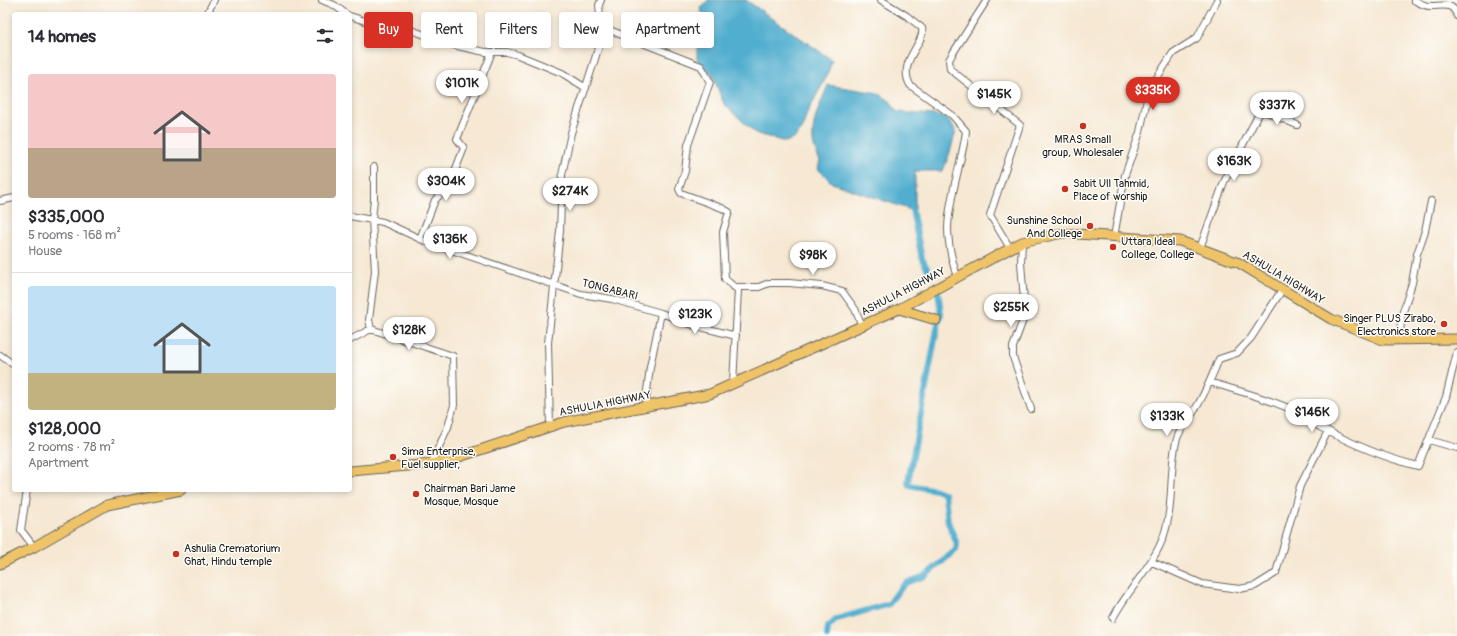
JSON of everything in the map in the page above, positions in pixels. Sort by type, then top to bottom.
[{"type":"highway","name":"ASHULIA HIGHWAY","points":[[352,471],[432,464],[456,458],[550,427],[710,394],[899,309],[1022,242],[1063,233],[1180,241],[1239,263],[1331,319],[1383,340],[1457,338]]},
{"type":"highway","points":[[899,309],[936,320]]},
{"type":"highway","points":[[0,564],[34,547],[106,505],[170,492]]},
{"type":"street","points":[[208,12],[214,0]]},
{"type":"street","points":[[322,0],[334,5],[343,12]]},
{"type":"street","points":[[601,0],[601,12]]},
{"type":"street","points":[[881,0],[916,22],[922,28],[923,31],[912,53],[907,70],[910,85],[952,115],[966,131],[954,187],[948,228],[951,256],[957,277]]},
{"type":"street","points":[[987,0],[949,60],[950,69],[1020,125],[990,215],[1010,248]]},
{"type":"street","points":[[1114,237],[1123,182],[1140,132],[1149,90],[1173,53],[1197,38],[1217,0]]},
{"type":"street","points":[[1414,0],[1429,6],[1441,4],[1450,7],[1457,16]]},
{"type":"street","points":[[352,17],[364,21],[408,29],[457,46],[492,52],[507,52],[538,62],[562,73],[586,88]]},
{"type":"street","points":[[613,31],[682,57],[701,66],[708,75],[710,82],[688,145],[685,171],[678,189],[681,193],[728,210],[722,241],[725,279],[738,290],[733,384]]},
{"type":"street","points":[[550,427],[548,342],[555,284],[562,175],[571,133],[599,48]]},
{"type":"street","points":[[420,239],[435,200],[445,190],[451,181],[459,161],[464,148],[457,139],[492,52]]},
{"type":"street","points":[[1200,248],[1224,182],[1257,116],[1261,112],[1267,112],[1297,125]]},
{"type":"street","points":[[371,329],[369,320],[375,271],[372,220],[374,199],[374,167]]},
{"type":"street","points":[[0,201],[12,198]]},
{"type":"street","points":[[1400,340],[1401,318],[1412,283],[1417,254],[1425,231],[1431,201]]},
{"type":"street","name":"TONGABARI","points":[[352,216],[383,222],[420,239],[581,294],[612,299],[661,313],[693,325],[736,336]]},
{"type":"street","points":[[1022,242],[1021,264],[1024,301],[1023,320],[1013,347],[1013,357],[1031,409]]},
{"type":"street","points":[[734,287],[759,288],[769,283],[789,283],[822,286],[842,291],[855,310],[862,326]]},
{"type":"street","points":[[1113,618],[1131,587],[1152,562],[1164,535],[1172,485],[1176,440],[1180,429],[1195,410],[1210,382],[1219,359],[1237,353],[1251,338],[1282,290]]},
{"type":"street","points":[[645,407],[650,367],[661,313]]},
{"type":"street","points":[[352,339],[371,329],[453,356],[454,405],[448,427],[432,464]]},
{"type":"street","points":[[1210,382],[1271,401],[1299,413],[1328,431],[1383,455],[1418,466],[1430,440],[1446,397],[1457,352]]},
{"type":"street","points":[[0,355],[12,364]]},
{"type":"street","points":[[1152,562],[1202,584],[1239,589],[1255,586],[1276,574],[1300,486],[1328,431]]},
{"type":"street","points":[[1430,440],[1457,448]]},
{"type":"street","points":[[27,492],[21,530],[34,547]]},
{"type":"water","points":[[708,0],[746,0],[832,60],[827,76],[807,113],[802,129],[794,139],[785,142],[755,133],[724,104],[712,74],[697,60],[698,48],[714,48],[714,12],[701,12],[701,8]]},
{"type":"water","points":[[828,85],[878,93],[890,101],[897,112],[935,115],[947,118],[956,130],[943,171],[915,171],[915,210],[908,209],[832,183],[818,169],[820,160],[815,151],[813,142],[814,123]]},
{"type":"waterway","points":[[912,209],[922,259],[931,275]]},
{"type":"waterway","points":[[827,636],[828,627],[837,619],[889,604],[906,583],[925,576],[956,550],[957,544],[948,522],[945,494],[936,490],[909,485],[908,482],[941,314],[938,291]]},
{"type":"place","name":"MRAS Small group, Wholesaler","points":[[1083,126]]},
{"type":"place","name":"Sabit Ull Tahmid, Place of worship","points":[[1065,189]]},
{"type":"place","name":"Sunshine School And College","points":[[1090,226]]},
{"type":"place","name":"Uttara Ideal College, College","points":[[1113,247]]},
{"type":"place","name":"Singer PLUS Zirabo, Electronics store","points":[[1444,324]]},
{"type":"place","name":"Sima Enterprise, Fuel supplier,","points":[[393,457]]},
{"type":"place","name":"Chairman Bari Jame Mosque, Mosque","points":[[416,494]]},
{"type":"place","name":"Ashulia Crematorium Ghat, Hindu temple","points":[[176,554]]}]
